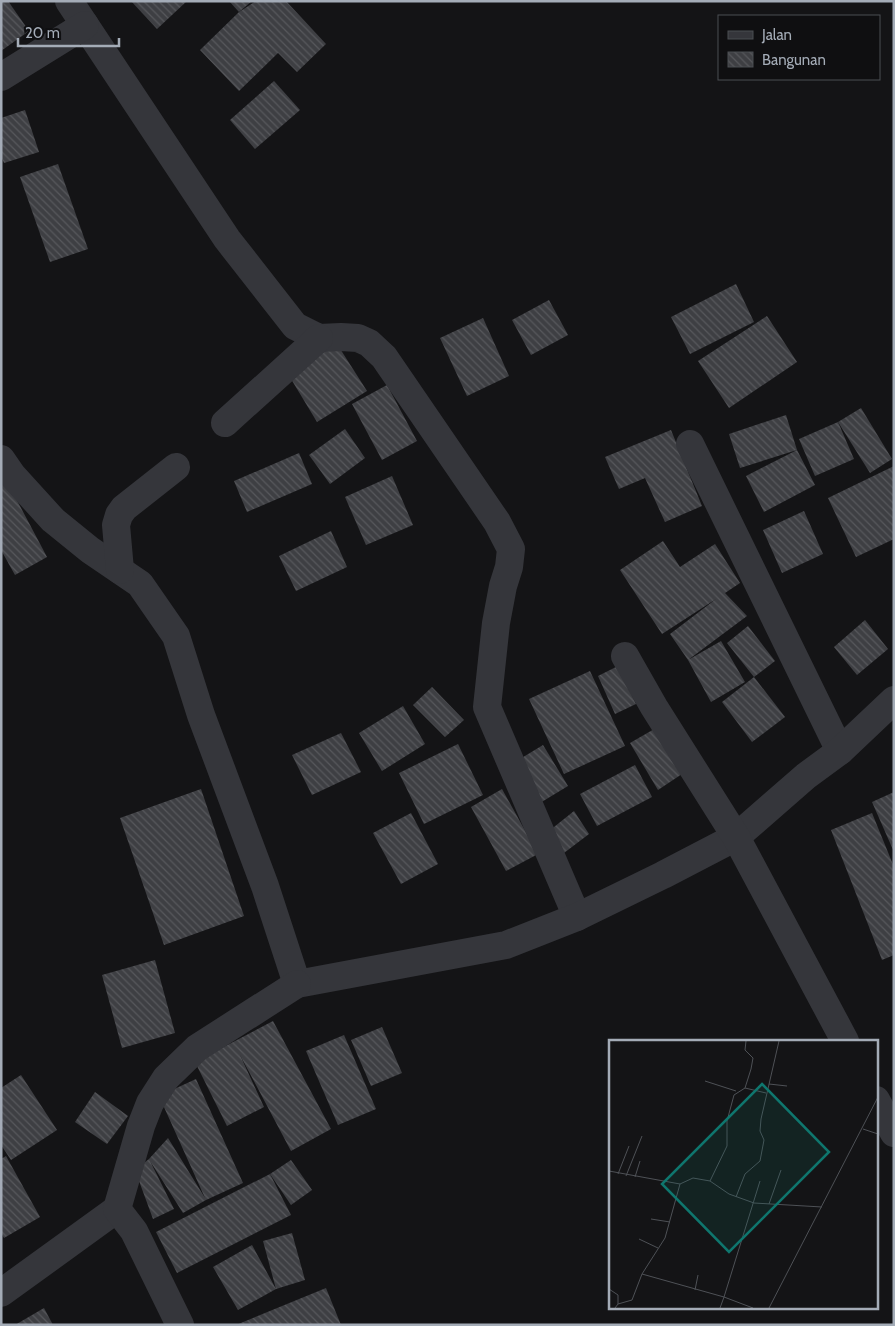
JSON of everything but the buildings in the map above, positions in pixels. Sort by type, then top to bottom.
[{"type":"street","points":[[70,1],[228,238],[295,326],[319,338],[358,338],[369,343],[384,357],[497,522],[511,549],[509,567],[503,586],[496,623],[487,707],[577,918]]},
{"type":"street","points":[[1,77],[85,25]]},
{"type":"street","points":[[224,423],[319,338]]},
{"type":"street","points":[[690,444],[840,750]]},
{"type":"street","points":[[1,459],[12,475],[53,520],[90,550],[140,584],[176,636],[201,715],[265,886],[297,984]]},
{"type":"street","points":[[120,570],[116,525],[119,516],[124,508],[176,467]]},
{"type":"street","points":[[625,656],[654,707],[736,837],[844,1040]]},
{"type":"street","points":[[1,1293],[117,1209],[141,1126],[150,1103],[166,1078],[196,1048],[297,984],[506,945],[577,918],[736,837],[806,776],[840,750],[894,700]]},
{"type":"street","points":[[878,1104],[894,1133]]},
{"type":"street","points":[[117,1209],[134,1231],[180,1325]]}]
